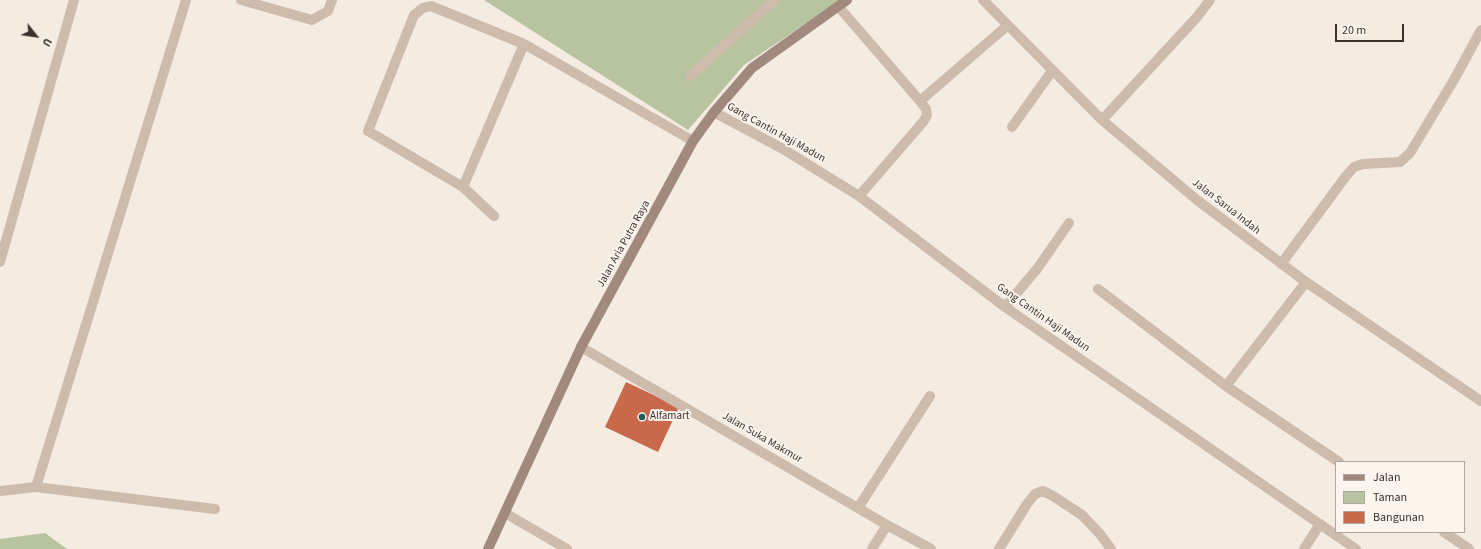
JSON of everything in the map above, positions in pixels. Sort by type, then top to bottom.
[{"type":"main road","name":"Jalan Aria Putra Raya","points":[[488,549],[581,347],[693,141],[714,112],[752,68],[847,0]]},
{"type":"street","points":[[0,262],[74,0]]},
{"type":"street","points":[[36,487],[186,0]]},
{"type":"street","points":[[241,0],[312,20],[328,11],[332,0]]},
{"type":"street","points":[[690,76],[775,0]]},
{"type":"street","name":"Jalan Sarua Indah","points":[[983,0],[1102,120],[1197,200],[1306,282],[1481,401]]},
{"type":"street","points":[[1102,120],[1210,0]]},
{"type":"street","points":[[494,216],[463,187],[368,131],[414,15],[423,8],[431,6],[524,44],[693,141]]},
{"type":"street","points":[[838,6],[920,101],[926,109],[927,115],[924,122],[859,196]]},
{"type":"street","points":[[920,101],[1008,25]]},
{"type":"street","points":[[1281,264],[1346,176],[1354,168],[1363,164],[1400,162],[1410,153],[1456,78],[1481,30]]},
{"type":"street","points":[[463,187],[524,44]]},
{"type":"street","points":[[1012,127],[1052,70]]},
{"type":"street","name":"Gang Cantin Haji Madun","points":[[714,112],[783,149],[859,196],[1005,307],[1356,549]]},
{"type":"street","points":[[1005,307],[1037,269],[1069,223]]},
{"type":"street","points":[[1226,386],[1306,282]]},
{"type":"street","points":[[1098,289],[1226,386],[1338,461]]},
{"type":"street","name":"Jalan Suka Makmur","points":[[581,347],[887,525],[931,549]]},
{"type":"street","points":[[858,508],[930,396]]},
{"type":"street","points":[[0,491],[36,487],[215,509]]},
{"type":"street","points":[[999,549],[1027,504],[1035,494],[1043,492],[1053,496],[1082,515],[1100,534],[1111,549]]},
{"type":"street","points":[[505,513],[567,549]]},
{"type":"street","points":[[1304,549],[1320,524]]},
{"type":"street","points":[[872,549],[887,525]]},
{"type":"street","points":[[1445,533],[1469,549]]},
{"type":"green space","points":[[484,0],[841,0],[744,65],[688,130]]},
{"type":"green space","points":[[45,533],[67,549],[0,549],[0,539]]},
{"type":"building","name":"Alfamart","points":[[626,382],[679,407],[658,452],[605,427]]},
{"type":"place","name":"Alfamart","points":[[642,417]]}]
